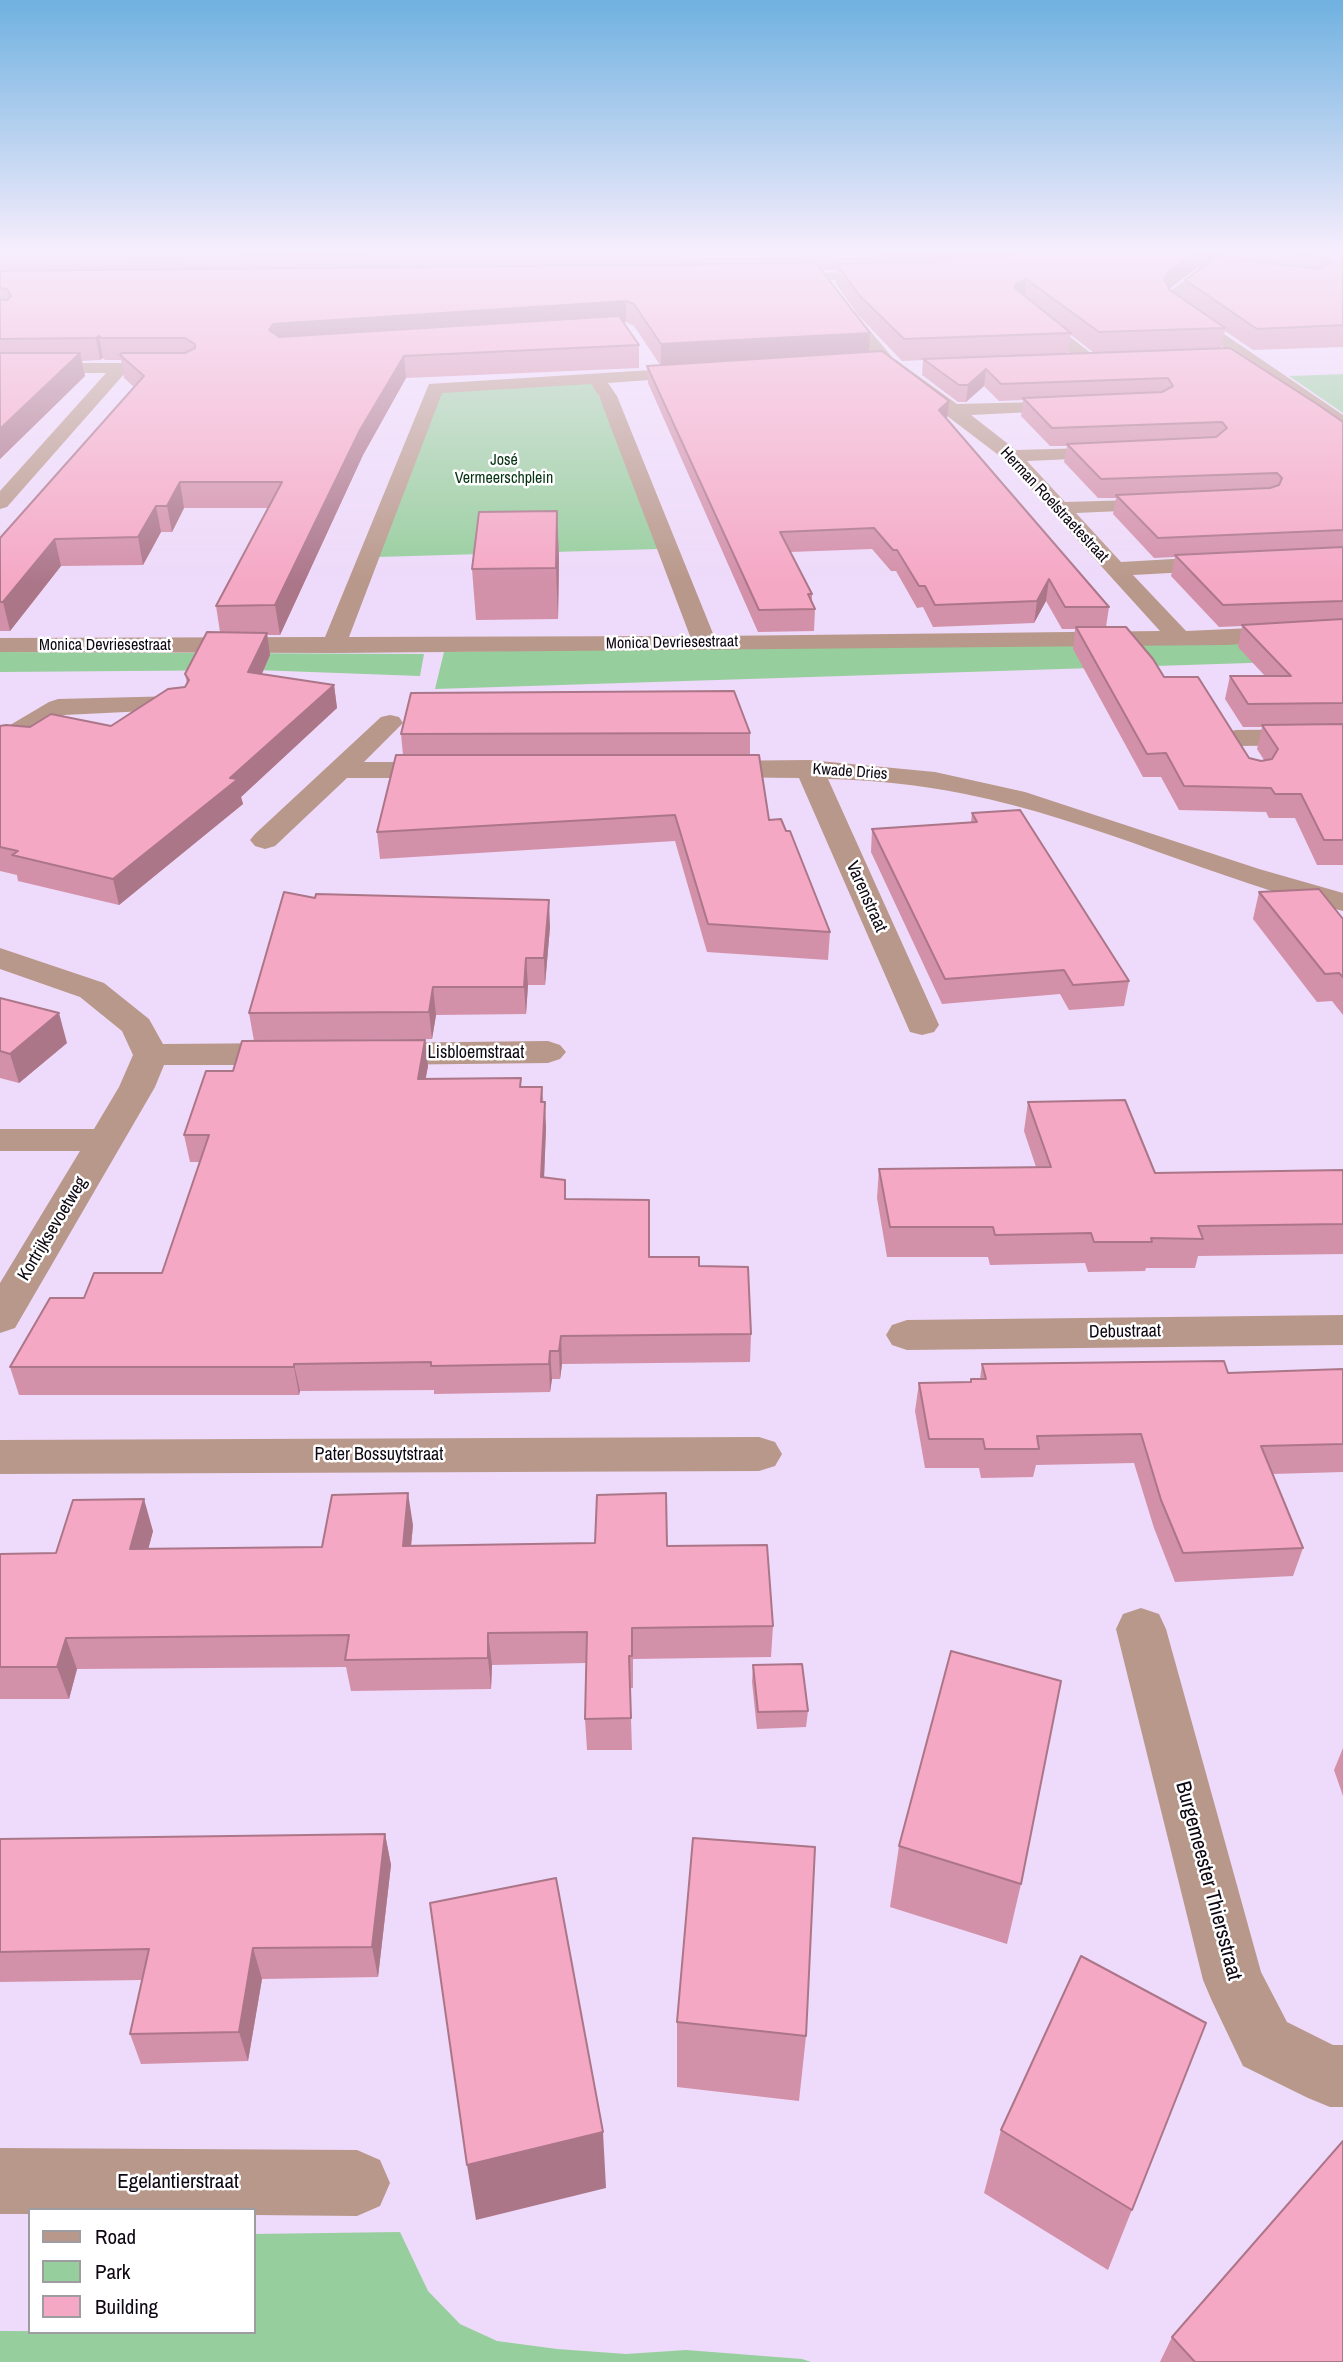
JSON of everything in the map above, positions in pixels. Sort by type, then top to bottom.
[{"type":"street","points":[[864,363],[924,368]]},
{"type":"street","points":[[1257,363],[1343,422]]},
{"type":"street","name":"Herman Roelstraetestraat","points":[[891,365],[1012,456],[1177,636]]},
{"type":"street","points":[[0,368],[189,368]]},
{"type":"street","points":[[333,646],[435,388],[596,378],[652,368],[719,370]]},
{"type":"street","points":[[0,503],[119,369]]},
{"type":"street","points":[[596,378],[608,396],[705,643]]},
{"type":"street","points":[[953,410],[1094,405]]},
{"type":"street","points":[[1012,456],[1132,451]]},
{"type":"street","points":[[1059,508],[1183,503]]},
{"type":"street","points":[[1115,569],[1247,562]]},
{"type":"street","name":"Monica Devriesestraat","points":[[0,645],[333,646],[1177,636],[1226,638],[1343,631]]},
{"type":"street","points":[[1,740],[58,707],[178,704]]},
{"type":"street","points":[[265,839],[390,723]]},
{"type":"street","points":[[1250,762],[1230,729],[1343,737]]},
{"type":"street","name":"Kwade Dries","points":[[677,769],[809,768],[890,774],[997,794],[1080,818],[1273,884],[1343,902]]},
{"type":"street","name":"Varenstraat","points":[[809,768],[922,1025]]},
{"type":"street","points":[[338,770],[475,770]]},
{"type":"street","points":[[0,958],[92,990],[137,1026],[151,1055]]},
{"type":"street","name":"Lisbloemstraat","points":[[151,1055],[548,1052]]},
{"type":"street","name":"Kortrijksevoetweg","points":[[0,1318],[137,1087],[151,1055]]},
{"type":"street","points":[[0,1140],[106,1140]]},
{"type":"street","name":"Debustraat","points":[[907,1335],[1343,1329]]},
{"type":"street","name":"Pater Bossuytstraat","points":[[0,1457],[759,1454]]},
{"type":"street","name":"Burgemeester Thiersstraat","points":[[1141,1629],[1233,1980],[1265,2044],[1330,2076],[1343,2076]]},
{"type":"street","name":"Egelantierstraat","points":[[0,2181],[357,2183]]},
{"type":"green space","points":[[1343,374],[1343,413],[1289,376]]},
{"type":"green space","name":"José Vermeerschplein","points":[[593,382],[633,477],[659,549],[377,557],[440,391]]},
{"type":"green space","points":[[1343,638],[1343,660],[435,689],[444,652]]},
{"type":"green space","points":[[0,652],[424,654],[420,676],[256,670],[0,672]]},
{"type":"green space","points":[[400,2232],[428,2291],[460,2324],[497,2341],[626,2354],[686,2350],[802,2359],[811,2362],[0,2362],[0,2331],[28,2331],[28,2334],[256,2334],[256,2234]]},
{"type":"building","points":[[0,363],[69,363],[0,429]]},
{"type":"building","points":[[129,363],[400,363],[360,430],[275,605],[216,606],[282,482],[180,482],[167,506],[156,506],[138,537],[55,539],[3,602],[0,602],[0,538],[144,376]]},
{"type":"building","points":[[690,363],[898,363],[949,401],[939,410],[1109,607],[1065,607],[1049,579],[1037,601],[935,605],[925,586],[919,586],[897,550],[893,550],[874,528],[780,532],[812,594],[808,594],[815,609],[759,610],[647,366]]},
{"type":"building","points":[[929,363],[1254,363],[1343,422],[1343,530],[1158,538],[1116,495],[1270,488],[1279,485],[1282,478],[1277,473],[1101,479],[1067,444],[1216,437],[1227,428],[1222,422],[1052,428],[1023,398],[1162,392],[1173,386],[1168,378],[1001,384],[986,369],[968,385],[959,385]]},
{"type":"building","points":[[557,511],[556,568],[472,569],[479,512]]},
{"type":"building","points":[[1343,547],[1343,601],[1223,605],[1175,555]]},
{"type":"building","points":[[1343,619],[1343,703],[1248,704],[1230,676],[1291,676],[1242,625]]},
{"type":"building","points":[[1076,627],[1126,627],[1153,659],[1164,677],[1198,677],[1249,758],[1261,761],[1272,759],[1278,749],[1262,725],[1343,724],[1343,840],[1324,840],[1301,794],[1275,794],[1271,788],[1184,786],[1166,753],[1147,754]]},
{"type":"building","points":[[207,632],[267,633],[248,672],[334,685],[230,778],[238,779],[113,879],[12,855],[18,851],[0,847],[0,726],[30,727],[51,714],[111,726],[168,689],[185,687],[189,680],[185,674]]},
{"type":"building","points":[[734,691],[750,733],[401,734],[411,693]]},
{"type":"building","points":[[396,755],[759,755],[769,820],[781,819],[786,831],[790,831],[830,932],[708,924],[675,815],[377,832]]},
{"type":"building","points":[[1020,810],[1129,981],[1073,985],[1064,970],[945,979],[872,829],[977,822],[972,813]]},
{"type":"building","points":[[1319,889],[1343,919],[1343,977],[1339,973],[1325,974],[1259,892]]},
{"type":"building","points":[[284,892],[315,898],[316,894],[549,900],[544,958],[526,958],[524,987],[433,987],[429,1012],[249,1013]]},
{"type":"building","points":[[0,998],[59,1013],[10,1054],[0,1051]]},
{"type":"building","points":[[425,1040],[418,1079],[521,1078],[520,1087],[542,1087],[541,1102],[545,1102],[541,1177],[565,1180],[565,1199],[649,1200],[649,1257],[699,1257],[699,1266],[748,1267],[751,1334],[561,1336],[559,1351],[550,1351],[549,1364],[431,1366],[431,1362],[294,1364],[294,1367],[10,1367],[50,1298],[84,1298],[94,1273],[162,1273],[209,1135],[184,1135],[206,1071],[233,1071],[242,1041]]},
{"type":"building","points":[[1125,1100],[1155,1173],[1343,1170],[1343,1224],[1198,1226],[1203,1239],[1151,1238],[1152,1242],[1094,1242],[1091,1233],[995,1235],[993,1227],[890,1227],[879,1169],[1051,1167],[1028,1102]]},
{"type":"building","points":[[1224,1361],[1228,1373],[1343,1369],[1343,1444],[1261,1446],[1303,1548],[1183,1553],[1161,1500],[1141,1434],[1037,1436],[1039,1449],[985,1449],[983,1439],[929,1439],[919,1383],[971,1382],[971,1379],[986,1379],[982,1364]]},
{"type":"building","points":[[408,1493],[403,1546],[595,1543],[597,1495],[666,1493],[667,1546],[767,1545],[773,1626],[632,1628],[632,1656],[629,1656],[631,1718],[585,1719],[587,1632],[488,1633],[488,1658],[345,1660],[349,1635],[66,1638],[57,1667],[0,1667],[0,1554],[56,1553],[73,1500],[144,1499],[130,1549],[322,1547],[332,1495]]},
{"type":"building","points":[[951,1651],[1061,1681],[1021,1884],[899,1846]]},
{"type":"building","points":[[802,1664],[808,1711],[758,1712],[753,1665]]},
{"type":"building","points":[[385,1834],[372,1947],[253,1948],[239,2032],[130,2034],[149,1949],[0,1952],[0,1839]]},
{"type":"building","points":[[693,1838],[815,1847],[806,2036],[677,2022]]},
{"type":"building","points":[[556,1878],[603,2132],[467,2165],[430,1903]]},
{"type":"building","points":[[1081,1956],[1206,2023],[1132,2210],[1001,2130]]},
{"type":"building","points":[[1343,2141],[1343,2362],[1195,2362],[1172,2337]]}]
